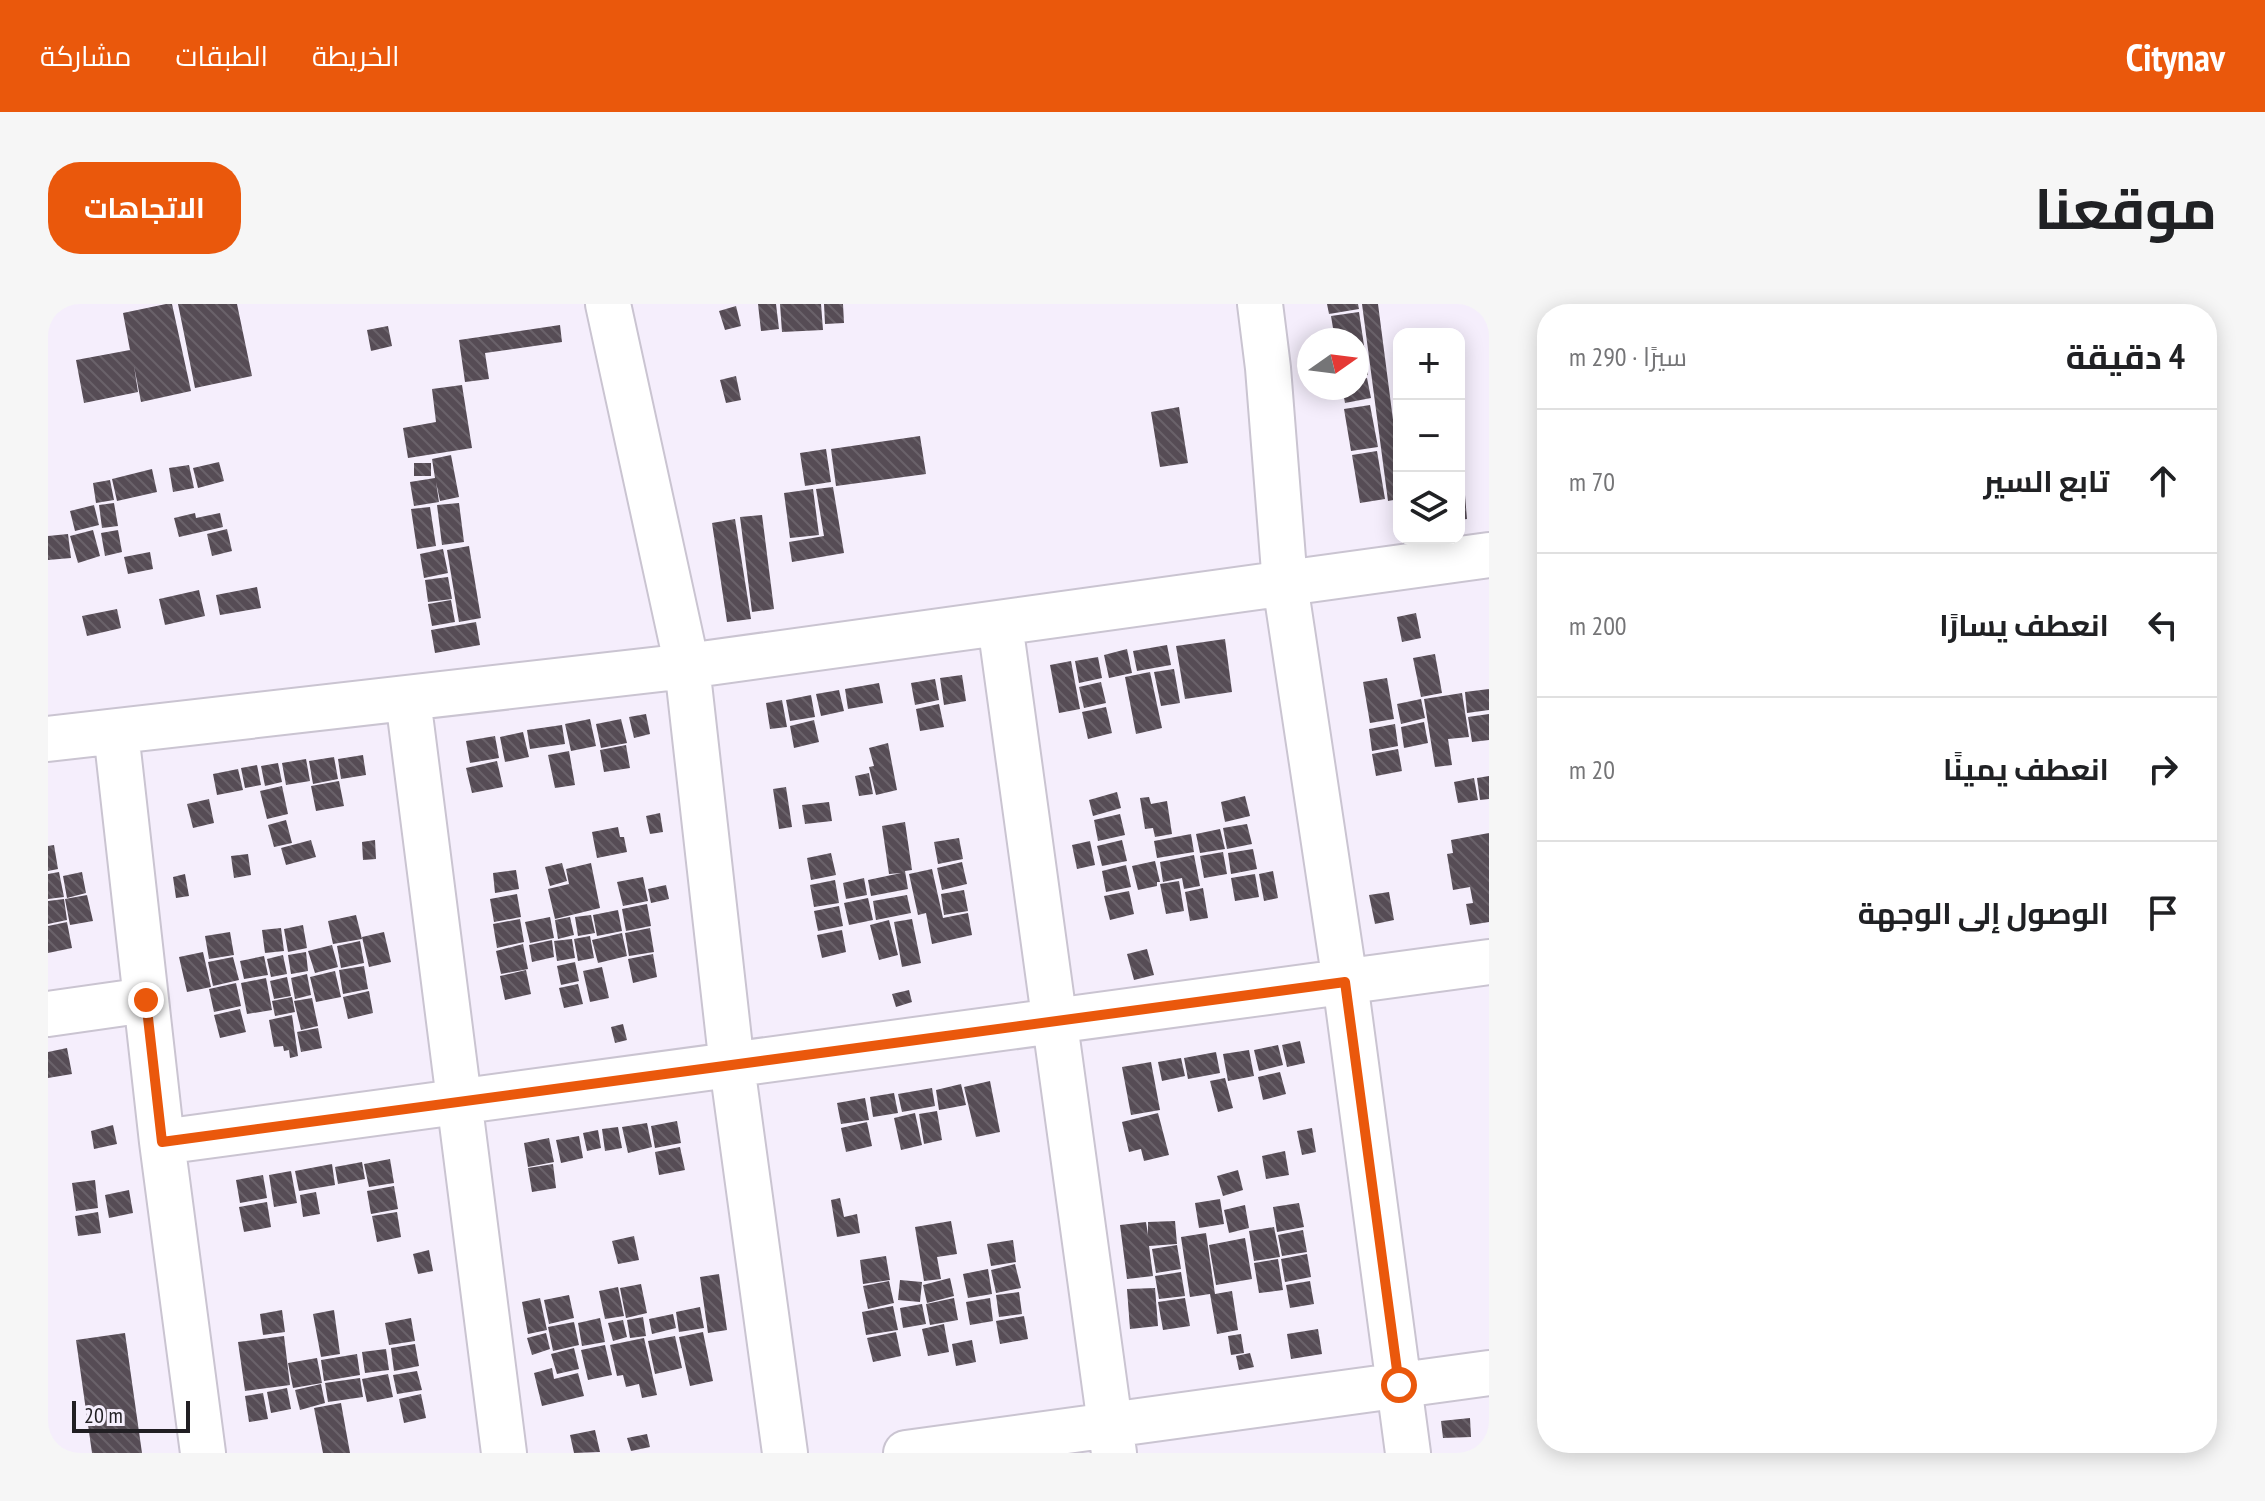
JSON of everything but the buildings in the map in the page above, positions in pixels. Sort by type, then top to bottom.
[{"type":"street","points":[[608,304],[687,666],[732,1066],[785,1453]]},
{"type":"street","points":[[1260,304],[1285,584],[1345,982],[1408,1453]]},
{"type":"street","points":[[48,739],[687,666],[1489,555]]},
{"type":"street","points":[[1000,624],[1112,1439]]},
{"type":"street","points":[[408,699],[504,1453]]},
{"type":"street","points":[[116,732],[162,1142],[203,1453]]},
{"type":"street","points":[[162,1142],[1489,962]]},
{"type":"street","points":[[48,1014],[146,1000]]},
{"type":"street","points":[[906,1453],[1112,1439],[1399,1385],[1489,1373]]},
{"type":"route","points":[[146,1000],[162,1142],[1345,982],[1399,1385]]}]
